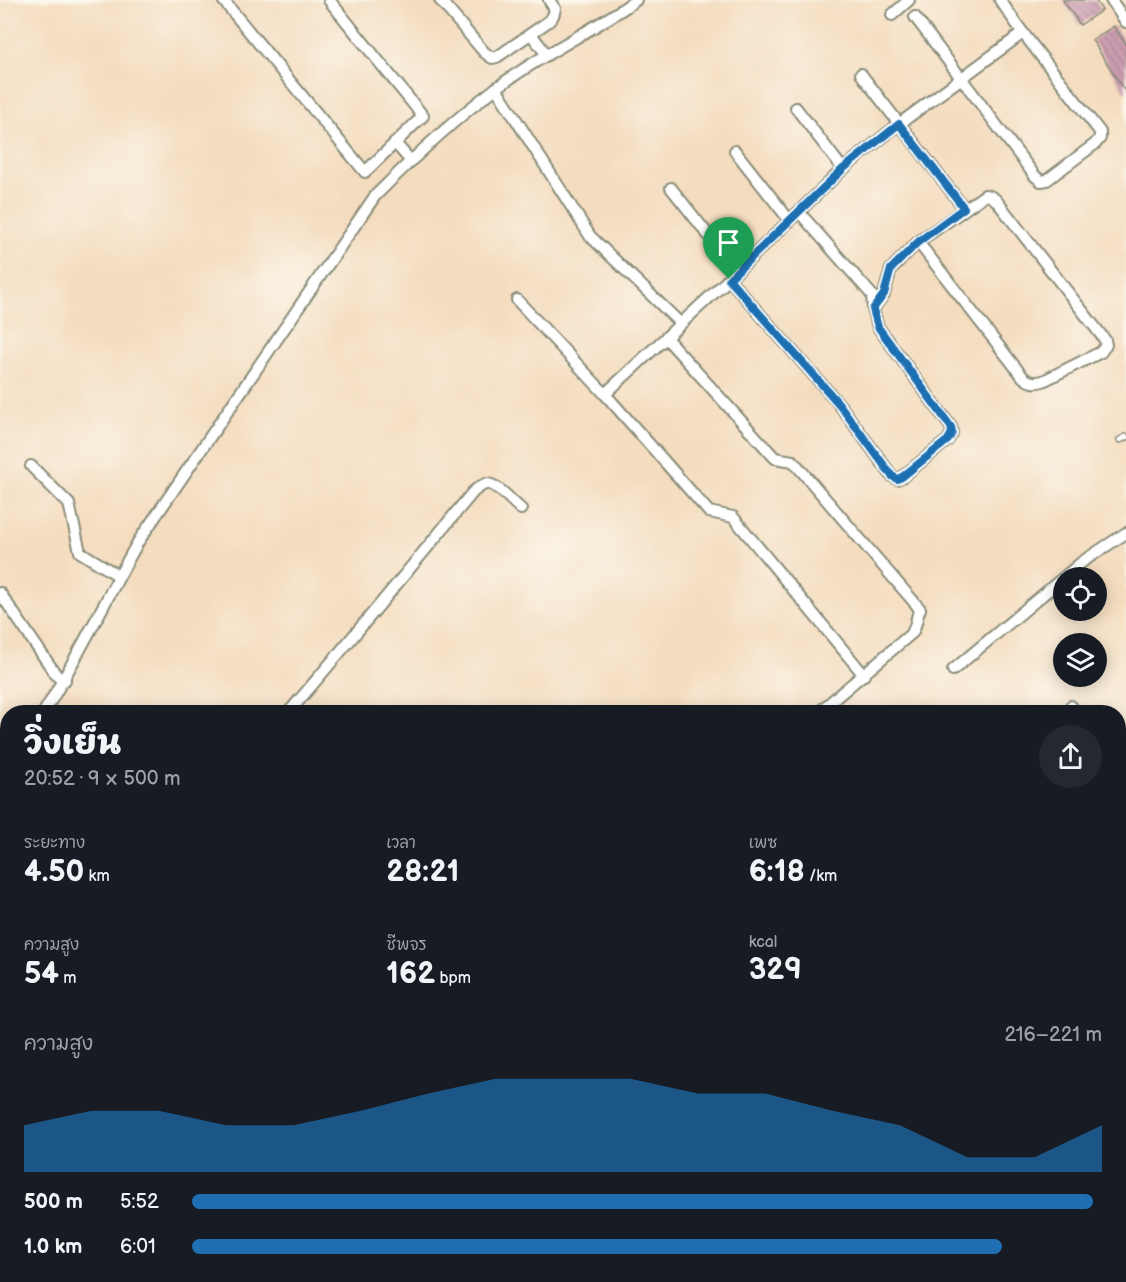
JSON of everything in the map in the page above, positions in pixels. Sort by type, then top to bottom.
[{"type":"street","points":[[224,0],[365,172],[423,116],[329,0]]},
{"type":"street","points":[[440,0],[484,52],[492,58],[497,57],[549,21],[555,9],[549,0]]},
{"type":"street","points":[[48,705],[138,542],[375,196],[443,130],[496,88],[636,0]]},
{"type":"street","points":[[892,15],[909,0]]},
{"type":"street","points":[[915,17],[1035,176],[1041,181],[1047,180],[1095,144],[1100,138],[1100,132],[1000,0]]},
{"type":"street","points":[[1111,0],[1124,16]]},
{"type":"street","points":[[605,394],[843,169],[899,124],[1023,33]]},
{"type":"street","points":[[531,34],[547,55]]},
{"type":"street","points":[[861,74],[964,208]]},
{"type":"street","points":[[496,88],[590,236],[680,323]]},
{"type":"street","points":[[796,108],[843,169]]},
{"type":"street","points":[[395,143],[410,160]]},
{"type":"street","points":[[735,151],[790,221]]},
{"type":"street","points":[[671,188],[737,271]]},
{"type":"street","points":[[873,309],[884,294],[891,269],[918,242],[964,208],[984,195],[990,195],[1105,340],[1106,345],[1101,352],[1043,381],[1029,382],[918,242]]},
{"type":"street","points":[[729,279],[839,404],[892,476],[897,479],[902,477],[948,440],[952,433],[951,427],[878,327],[872,295],[799,212]]},
{"type":"street","points":[[517,300],[605,394],[709,512],[733,517],[864,675]]},
{"type":"street","points":[[666,338],[775,458],[793,461],[920,609],[912,633],[828,705]]},
{"type":"street","points":[[31,466],[69,504],[80,552],[118,576]]},
{"type":"street","points":[[295,705],[379,608],[404,574],[473,492],[486,484],[493,485],[521,509]]},
{"type":"street","points":[[953,670],[1082,562],[1126,533]]},
{"type":"street","points":[[0,593],[57,676],[64,680]]},
{"type":"lane","points":[[1119,440],[1126,437]]},
{"type":"building","points":[[1063,0],[1095,0],[1102,10],[1080,25]]},
{"type":"building","points":[[1114,26],[1126,44],[1126,93],[1092,40]]},
{"type":"route","points":[[899,124],[964,208],[918,242],[891,269],[884,294],[873,309],[878,327],[951,427],[952,433],[948,440],[902,477],[897,479],[892,476],[839,404],[729,279],[843,169],[899,124]]}]
